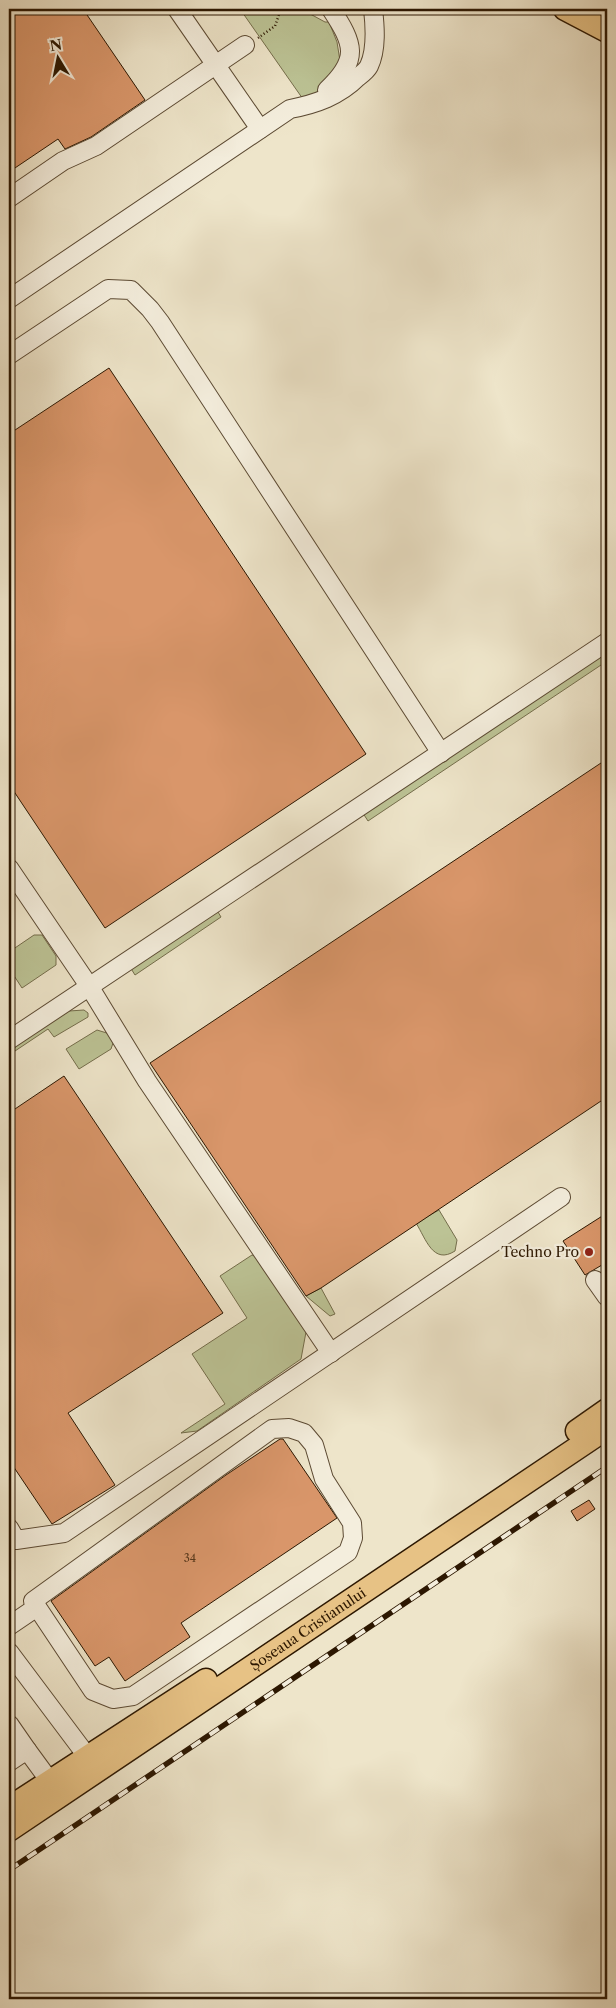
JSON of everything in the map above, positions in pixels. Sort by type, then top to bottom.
[{"type":"main road","points":[[565,9],[607,31]]},
{"type":"main road","name":"Șoseaua Cristianului","points":[[9,1808],[49,1780],[229,1666],[607,1410]]},
{"type":"main road","name":"Șoseaua Cristianului","points":[[9,1830],[607,1428]]},
{"type":"main road","name":"Șoseaua Cristianului","points":[[9,1818],[88,1767],[87,1756]]},
{"type":"street","points":[[177,9],[260,129]]},
{"type":"street","points":[[313,104],[341,77],[350,62],[349,45],[342,27],[331,9]]},
{"type":"street","points":[[9,299],[290,108],[313,104],[338,93],[368,67],[373,51],[375,11]]},
{"type":"street","points":[[9,198],[63,161],[96,146],[215,64],[249,43]]},
{"type":"street","points":[[9,356],[108,289],[131,290],[160,322],[441,752]]},
{"type":"street","points":[[9,1040],[607,642]]},
{"type":"street","points":[[9,868],[89,986],[147,1081],[331,1353]]},
{"type":"street","points":[[9,1528],[16,1540],[64,1533],[561,1197]]},
{"type":"street","points":[[596,1280],[607,1297]]},
{"type":"street","points":[[289,1428],[304,1434],[314,1444],[324,1479],[352,1523],[354,1538],[348,1552],[133,1696],[114,1699],[93,1691],[37,1607],[33,1601],[272,1429],[289,1428]]},
{"type":"street","points":[[9,1626],[37,1607]]},
{"type":"street","points":[[9,1652],[87,1756]]},
{"type":"street","points":[[9,1724],[49,1780]]},
{"type":"street","points":[[9,1762],[27,1750]]},
{"type":"path","points":[[249,43],[275,26],[281,9]]},
{"type":"green space","points":[[240,9],[301,9],[325,22],[329,22],[337,42],[340,61],[325,89],[305,102]]},
{"type":"green space","points":[[607,645],[607,661],[368,821],[361,810]]},
{"type":"green space","points":[[214,911],[218,912],[221,917],[135,975],[130,967]]},
{"type":"green space","points":[[34,935],[42,935],[56,956],[56,965],[22,988],[9,968],[9,952]]},
{"type":"green space","points":[[84,1010],[88,1013],[88,1017],[54,1037],[48,1029],[9,1055],[9,1050],[69,1011]]},
{"type":"green space","points":[[97,1030],[110,1034],[113,1043],[111,1049],[79,1069],[66,1049]]},
{"type":"green space","points":[[439,1210],[457,1240],[455,1251],[441,1255],[436,1253],[427,1243],[416,1223]]},
{"type":"green space","points":[[252,1255],[257,1257],[301,1318],[306,1332],[301,1359],[197,1431],[181,1433],[225,1404],[192,1354],[247,1318],[220,1276]]},
{"type":"green space","points":[[321,1288],[335,1314],[330,1316],[306,1296]]},
{"type":"building","points":[[9,9],[83,9],[145,100],[91,137],[65,149],[58,139],[9,172]]},
{"type":"building","points":[[109,368],[366,754],[105,928],[9,784],[9,434]]},
{"type":"building","points":[[607,759],[607,1097],[321,1288],[306,1296],[150,1063]]},
{"type":"building","points":[[64,1076],[223,1313],[68,1413],[115,1485],[52,1524],[9,1460],[9,1113]]},
{"type":"building","name":"Techno Pro","points":[[607,1213],[607,1262],[585,1275],[563,1241]]},
{"type":"building","points":[[280,1439],[283,1439],[337,1518],[181,1623],[190,1637],[125,1681],[109,1657],[95,1666],[51,1601],[226,1475]]},
{"type":"building","points":[[589,1500],[595,1509],[577,1521],[571,1511]]},
{"type":"railway","points":[[9,1870],[607,1467]]},
{"type":"place","name":"Techno Pro","points":[[589,1252]]}]
